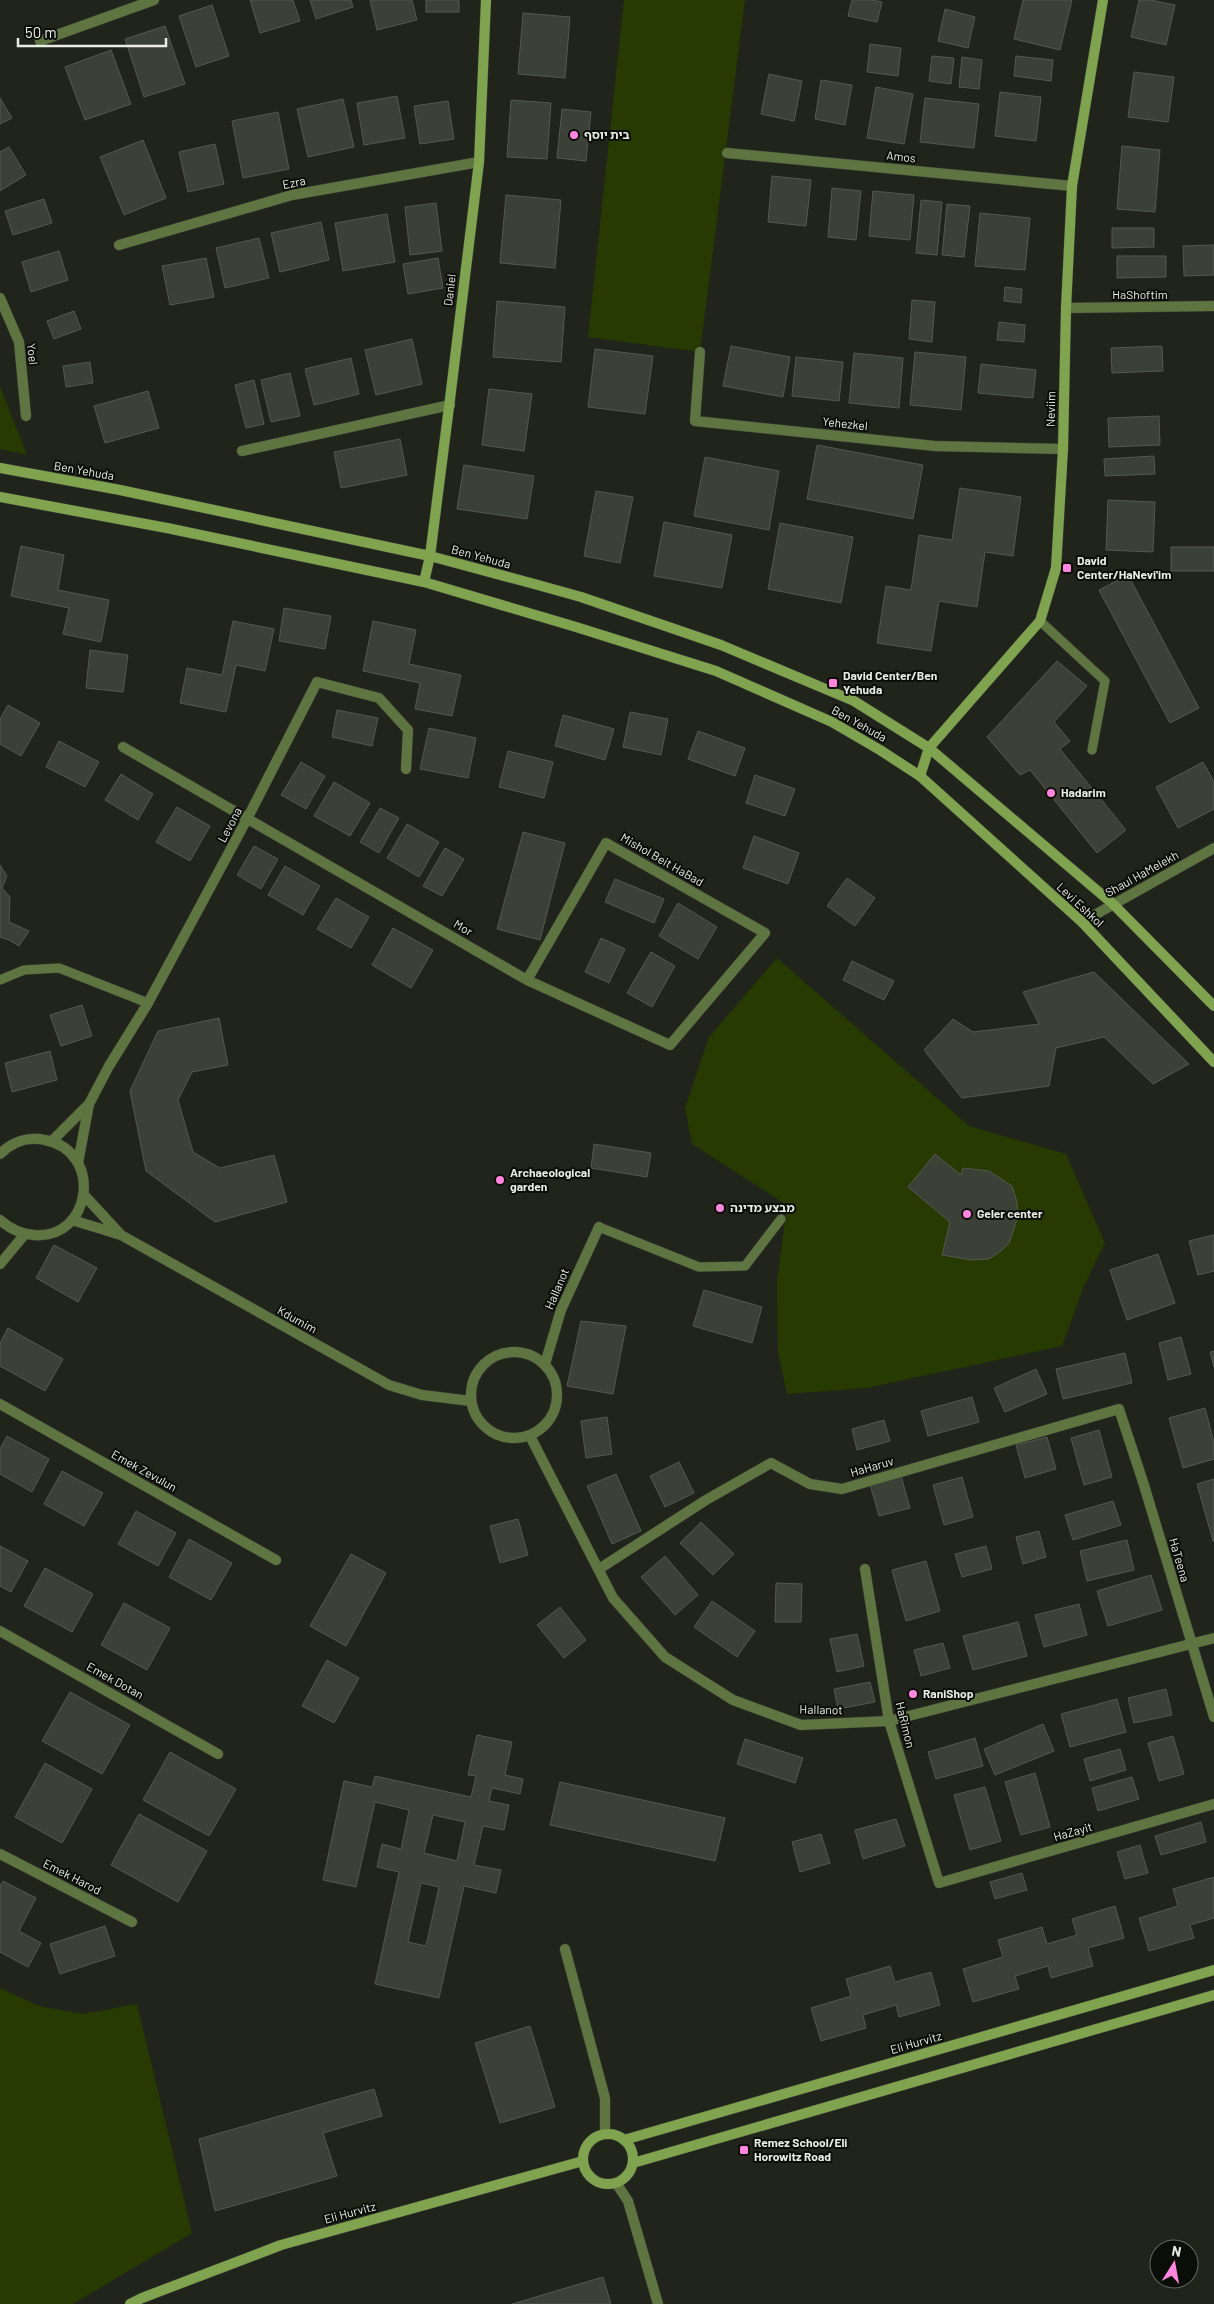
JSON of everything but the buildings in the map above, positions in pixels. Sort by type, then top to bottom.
[{"type":"street","points":[[40,41],[154,0]]},
{"type":"street","name":"Daniel","points":[[424,582],[430,556],[450,405],[479,162],[486,0]]},
{"type":"street","name":"Neviim","points":[[920,776],[929,748],[1040,621],[1056,568],[1072,186],[1103,0]]},
{"type":"street","name":"Amos","points":[[727,153],[1072,186]]},
{"type":"street","name":"Ezra","points":[[119,245],[292,195],[479,162]]},
{"type":"street","name":"Yoel","points":[[0,298],[19,342],[26,416]]},
{"type":"street","name":"HaShoftim","points":[[1066,308],[1214,306]]},
{"type":"street","name":"Yehezkel","points":[[700,352],[695,421],[935,446],[1062,449]]},
{"type":"street","points":[[242,451],[450,405]]},
{"type":"street","name":"Ben Yehuda","points":[[0,468],[120,490],[430,556],[581,597],[721,645],[854,701],[929,748]]},
{"type":"street","name":"Ben Yehuda","points":[[0,497],[167,528],[424,582],[716,671],[832,722],[920,776]]},
{"type":"street","name":"Levona","points":[[78,1163],[89,1104],[109,1066],[148,1003],[247,819],[317,682],[379,698],[408,730],[406,769]]},
{"type":"street","name":"Mor","points":[[123,747],[527,980],[670,1045],[765,933]]},
{"type":"street","name":"Levi Eshkol","points":[[929,748],[1113,904],[1214,1006]]},
{"type":"street","name":"Levi Eshkol","points":[[920,776],[1082,922],[1214,1062]]},
{"type":"street","name":"Mishol Beit HaBad","points":[[527,980],[606,843],[765,933]]},
{"type":"street","name":"Shaul HaMelekh","points":[[1082,922],[1214,848]]},
{"type":"street","name":"Levona","points":[[52,1141],[89,1104]]},
{"type":"street","points":[[0,1154],[7,1147],[21,1140],[36,1138],[52,1141],[62,1146],[78,1163],[84,1178],[84,1195],[80,1208],[72,1220],[62,1228],[50,1233],[25,1234],[0,1223]]},
{"type":"street","name":"Kdumim","points":[[84,1195],[121,1235]]},
{"type":"street","name":"Kdumim","points":[[72,1220],[121,1235],[389,1385],[422,1395],[471,1401]]},
{"type":"street","name":"HaIlanot","points":[[544,1364],[561,1310],[599,1227]]},
{"type":"street","points":[[0,1264],[25,1234]]},
{"type":"street","points":[[517,1352],[532,1355],[544,1364],[554,1377],[558,1389],[557,1404],[547,1423],[530,1436],[520,1438],[505,1438],[491,1432],[475,1415],[471,1401],[472,1384],[479,1370],[492,1358],[506,1353],[517,1352]]},
{"type":"street","name":"Emek Zevulun","points":[[0,1404],[276,1560]]},
{"type":"street","name":"HaTeena","points":[[1119,1409],[1214,1717]]},
{"type":"street","name":"HaHaruv","points":[[599,1569],[706,1500],[771,1463],[810,1484],[842,1489],[1119,1409]]},
{"type":"street","name":"HaIlanot","points":[[530,1436],[613,1598],[665,1657],[733,1700],[801,1725],[889,1721],[1214,1638]]},
{"type":"street","name":"HaRimon","points":[[865,1569],[889,1721],[939,1883]]},
{"type":"street","name":"Emek Dotan","points":[[0,1631],[218,1754]]},
{"type":"street","name":"HaZayit","points":[[939,1883],[1214,1804]]},
{"type":"street","name":"Emek Harod","points":[[0,1854],[132,1922]]},
{"type":"street","points":[[565,1949],[605,2098],[605,2134]]},
{"type":"street","name":"Eli Hurvitz","points":[[624,2140],[1214,1970]]},
{"type":"street","points":[[633,2163],[1214,1995]]},
{"type":"street","points":[[605,2134],[619,2136],[624,2140],[631,2150],[633,2163],[627,2175],[616,2183],[608,2184],[594,2180],[588,2175],[583,2161],[586,2146],[597,2136],[605,2134]]},
{"type":"street","name":"Eli Hurvitz","points":[[130,2304],[281,2245],[583,2161]]},
{"type":"street","points":[[616,2183],[628,2201],[658,2304]]},
{"type":"lane","points":[[1040,621],[1105,680],[1092,750]]},
{"type":"lane","points":[[0,980],[24,970],[59,968],[148,1003]]},
{"type":"lane","points":[[599,1227],[699,1267],[744,1266],[781,1220]]},
{"type":"green space","points":[[624,0],[745,0],[700,352],[588,337]]},
{"type":"green space","points":[[0,386],[27,455],[0,449]]},
{"type":"green space","points":[[777,958],[969,1126],[1066,1154],[1105,1243],[1084,1286],[1062,1346],[867,1388],[787,1394],[778,1352],[777,1282],[787,1205],[692,1144],[685,1108],[709,1037]]},
{"type":"green space","points":[[0,1988],[39,2006],[83,2014],[137,2004],[192,2233],[73,2304],[0,2304]]},
{"type":"place","name":"בית יוסף","points":[[574,135]]},
{"type":"place","name":"David Center/HaNevi'im","points":[[1067,568]]},
{"type":"place","name":"David Center/Ben Yehuda","points":[[833,683]]},
{"type":"place","name":"Hadarim","points":[[1051,793]]},
{"type":"place","name":"Archaeological garden","points":[[500,1180]]},
{"type":"place","name":"מבצע מדינה","points":[[720,1208]]},
{"type":"place","name":"Geler center","points":[[967,1214]]},
{"type":"place","name":"RaniShop","points":[[913,1694]]},
{"type":"place","name":"Remez School/Eli Horowitz Road","points":[[744,2150]]}]
